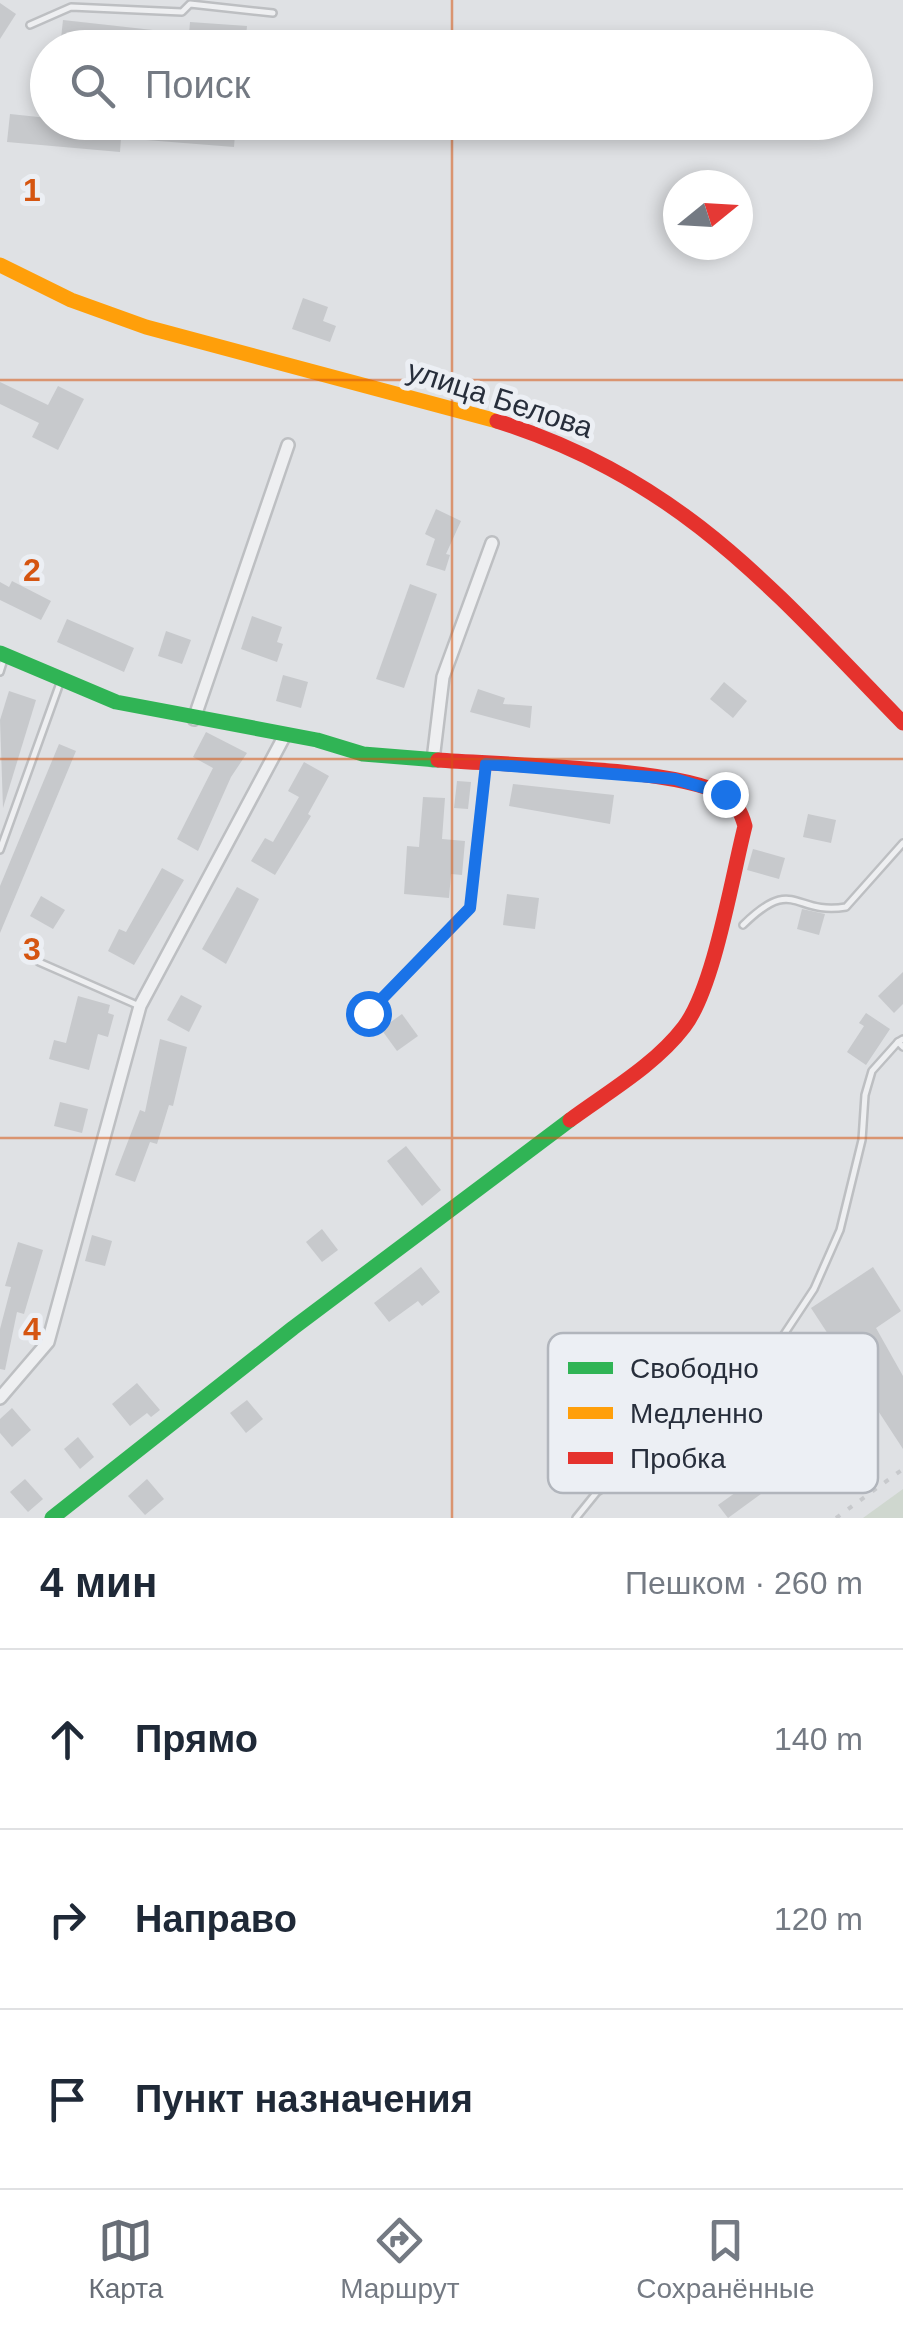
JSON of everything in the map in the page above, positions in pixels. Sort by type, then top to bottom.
[{"type":"street","name":"улица Белова","points":[[0,265],[72,302],[466,411],[601,461],[668,499],[724,546],[903,723]]},
{"type":"street","points":[[194,718],[288,445]]},
{"type":"street","points":[[433,760],[443,677],[492,543]]},
{"type":"street","points":[[2,654],[116,702],[363,754],[675,779],[725,794],[740,807],[744,835],[700,994],[687,1024],[665,1049],[294,1328],[52,1518]]},
{"type":"street","points":[[0,1398],[48,1342],[140,1006],[285,735]]},
{"type":"lane","points":[[30,25],[71,7],[182,12],[190,4],[273,12]]},
{"type":"lane","points":[[0,672],[2,654]]},
{"type":"lane","points":[[0,850],[61,679]]},
{"type":"lane","points":[[368,1013],[470,908],[486,764]]},
{"type":"lane","points":[[743,925],[767,902],[784,897],[834,909],[846,907],[903,843]]},
{"type":"lane","points":[[39,962],[140,1006]]},
{"type":"lane","points":[[785,1333],[814,1289],[834,1245],[862,1140],[865,1094],[872,1071],[901,1043]]},
{"type":"lane","points":[[576,1518],[596,1493]]},
{"type":"shaded area","points":[[903,1489],[903,1518],[863,1518]]},
{"type":"building","points":[[0,3],[16,14],[0,39]]},
{"type":"building","points":[[63,20],[153,30],[62,30]]},
{"type":"building","points":[[190,22],[247,26],[247,30],[189,30]]},
{"type":"building","points":[[10,114],[30,116],[30,140],[121,140],[120,152],[7,142]]},
{"type":"building","points":[[146,140],[235,140],[234,147]]},
{"type":"building","points":[[303,298],[328,307],[323,321],[336,326],[330,342],[292,329]]},
{"type":"building","points":[[0,382],[48,405],[58,386],[84,399],[58,450],[32,437],[39,423],[0,404]]},
{"type":"building","points":[[436,509],[461,521],[446,554],[450,555],[445,571],[426,565],[435,539],[425,534]]},
{"type":"building","points":[[12,581],[51,601],[41,620],[0,600],[0,582],[9,587]]},
{"type":"building","points":[[410,584],[437,594],[404,688],[376,679]]},
{"type":"building","points":[[252,616],[282,627],[277,642],[283,644],[277,662],[241,649]]},
{"type":"building","points":[[67,619],[134,648],[124,672],[57,642]]},
{"type":"building","points":[[166,631],[191,640],[182,664],[158,656]]},
{"type":"building","points":[[283,675],[308,682],[301,708],[276,701]]},
{"type":"building","points":[[724,682],[747,701],[733,718],[710,699]]},
{"type":"building","points":[[478,689],[505,698],[503,704],[532,706],[530,728],[470,712]]},
{"type":"building","points":[[9,691],[36,700],[3,808],[0,720]]},
{"type":"building","points":[[206,732],[247,753],[231,777],[198,851],[177,839],[213,768],[193,757]]},
{"type":"building","points":[[59,744],[76,751],[0,933],[0,886]]},
{"type":"building","points":[[304,762],[329,776],[308,814],[311,816],[275,875],[251,861],[265,838],[273,842],[299,797],[288,791]]},
{"type":"building","points":[[457,781],[471,782],[468,809],[454,808]]},
{"type":"building","points":[[513,784],[614,795],[610,824],[509,806]]},
{"type":"building","points":[[423,797],[445,798],[442,839],[465,841],[462,875],[451,874],[449,898],[404,894],[407,846],[419,847]]},
{"type":"building","points":[[808,814],[836,820],[831,843],[803,837]]},
{"type":"building","points":[[753,849],[785,858],[779,879],[747,870]]},
{"type":"building","points":[[162,868],[184,880],[134,965],[108,951],[119,929],[126,932]]},
{"type":"building","points":[[237,887],[259,899],[226,964],[202,949]]},
{"type":"building","points":[[507,894],[539,898],[535,929],[503,925]]},
{"type":"building","points":[[41,896],[65,910],[53,929],[30,916]]},
{"type":"building","points":[[802,909],[825,914],[819,935],[797,929]]},
{"type":"building","points":[[903,972],[903,1004],[894,1013],[878,996]]},
{"type":"building","points":[[181,995],[202,1006],[189,1032],[167,1020]]},
{"type":"building","points":[[78,996],[110,1005],[108,1013],[114,1015],[108,1037],[98,1034],[89,1070],[49,1059],[54,1040],[66,1043]]},
{"type":"building","points":[[866,1013],[890,1029],[866,1065],[847,1052],[864,1026],[859,1023]]},
{"type":"building","points":[[402,1014],[418,1036],[397,1051],[381,1029]]},
{"type":"building","points":[[160,1039],[187,1047],[173,1106],[169,1105],[157,1144],[150,1142],[135,1182],[115,1175],[140,1110],[145,1112]]},
{"type":"building","points":[[60,1102],[88,1109],[82,1133],[54,1126]]},
{"type":"building","points":[[406,1146],[441,1190],[422,1206],[387,1161]]},
{"type":"building","points":[[322,1229],[338,1250],[322,1262],[306,1242]]},
{"type":"building","points":[[92,1235],[112,1241],[105,1266],[85,1261]]},
{"type":"building","points":[[18,1242],[43,1250],[24,1314],[17,1312],[5,1370],[0,1369],[0,1329],[11,1287],[5,1286]]},
{"type":"building","points":[[421,1267],[440,1292],[422,1306],[418,1301],[389,1322],[374,1303]]},
{"type":"building","points":[[873,1267],[901,1311],[876,1328],[903,1376],[903,1449],[878,1411],[878,1333],[827,1333],[811,1308]]},
{"type":"building","points":[[137,1383],[160,1410],[151,1417],[147,1413],[130,1426],[112,1404]]},
{"type":"building","points":[[247,1400],[263,1419],[246,1433],[230,1413]]},
{"type":"building","points":[[12,1408],[31,1430],[12,1447],[0,1433],[0,1419]]},
{"type":"building","points":[[78,1437],[94,1457],[80,1469],[64,1449]]},
{"type":"building","points":[[25,1479],[43,1499],[28,1512],[10,1492]]},
{"type":"building","points":[[147,1479],[164,1499],[145,1515],[128,1496]]},
{"type":"building","points":[[735,1493],[762,1493],[728,1518],[718,1505]]},
{"type":"railway","points":[[878,1487],[903,1469]]},
{"type":"railway","points":[[836,1518],[870,1493]]},
{"type":"traffic: fast","points":[[0,653],[116,702],[317,740],[363,754],[438,760]]},
{"type":"traffic: fast","points":[[52,1518],[293,1328],[570,1120]]},
{"type":"traffic: slow","points":[[0,265],[71,300],[146,327],[497,421]]},
{"type":"traffic: jam","points":[[497,421],[563,446],[673,507],[766,584],[903,723]]},
{"type":"traffic: jam","points":[[438,760],[669,778],[724,795],[742,816],[745,826],[721,931],[695,1009],[659,1054],[570,1120]]},
{"type":"route","points":[[368,1013],[470,908],[486,764],[675,779],[725,794]]}]
